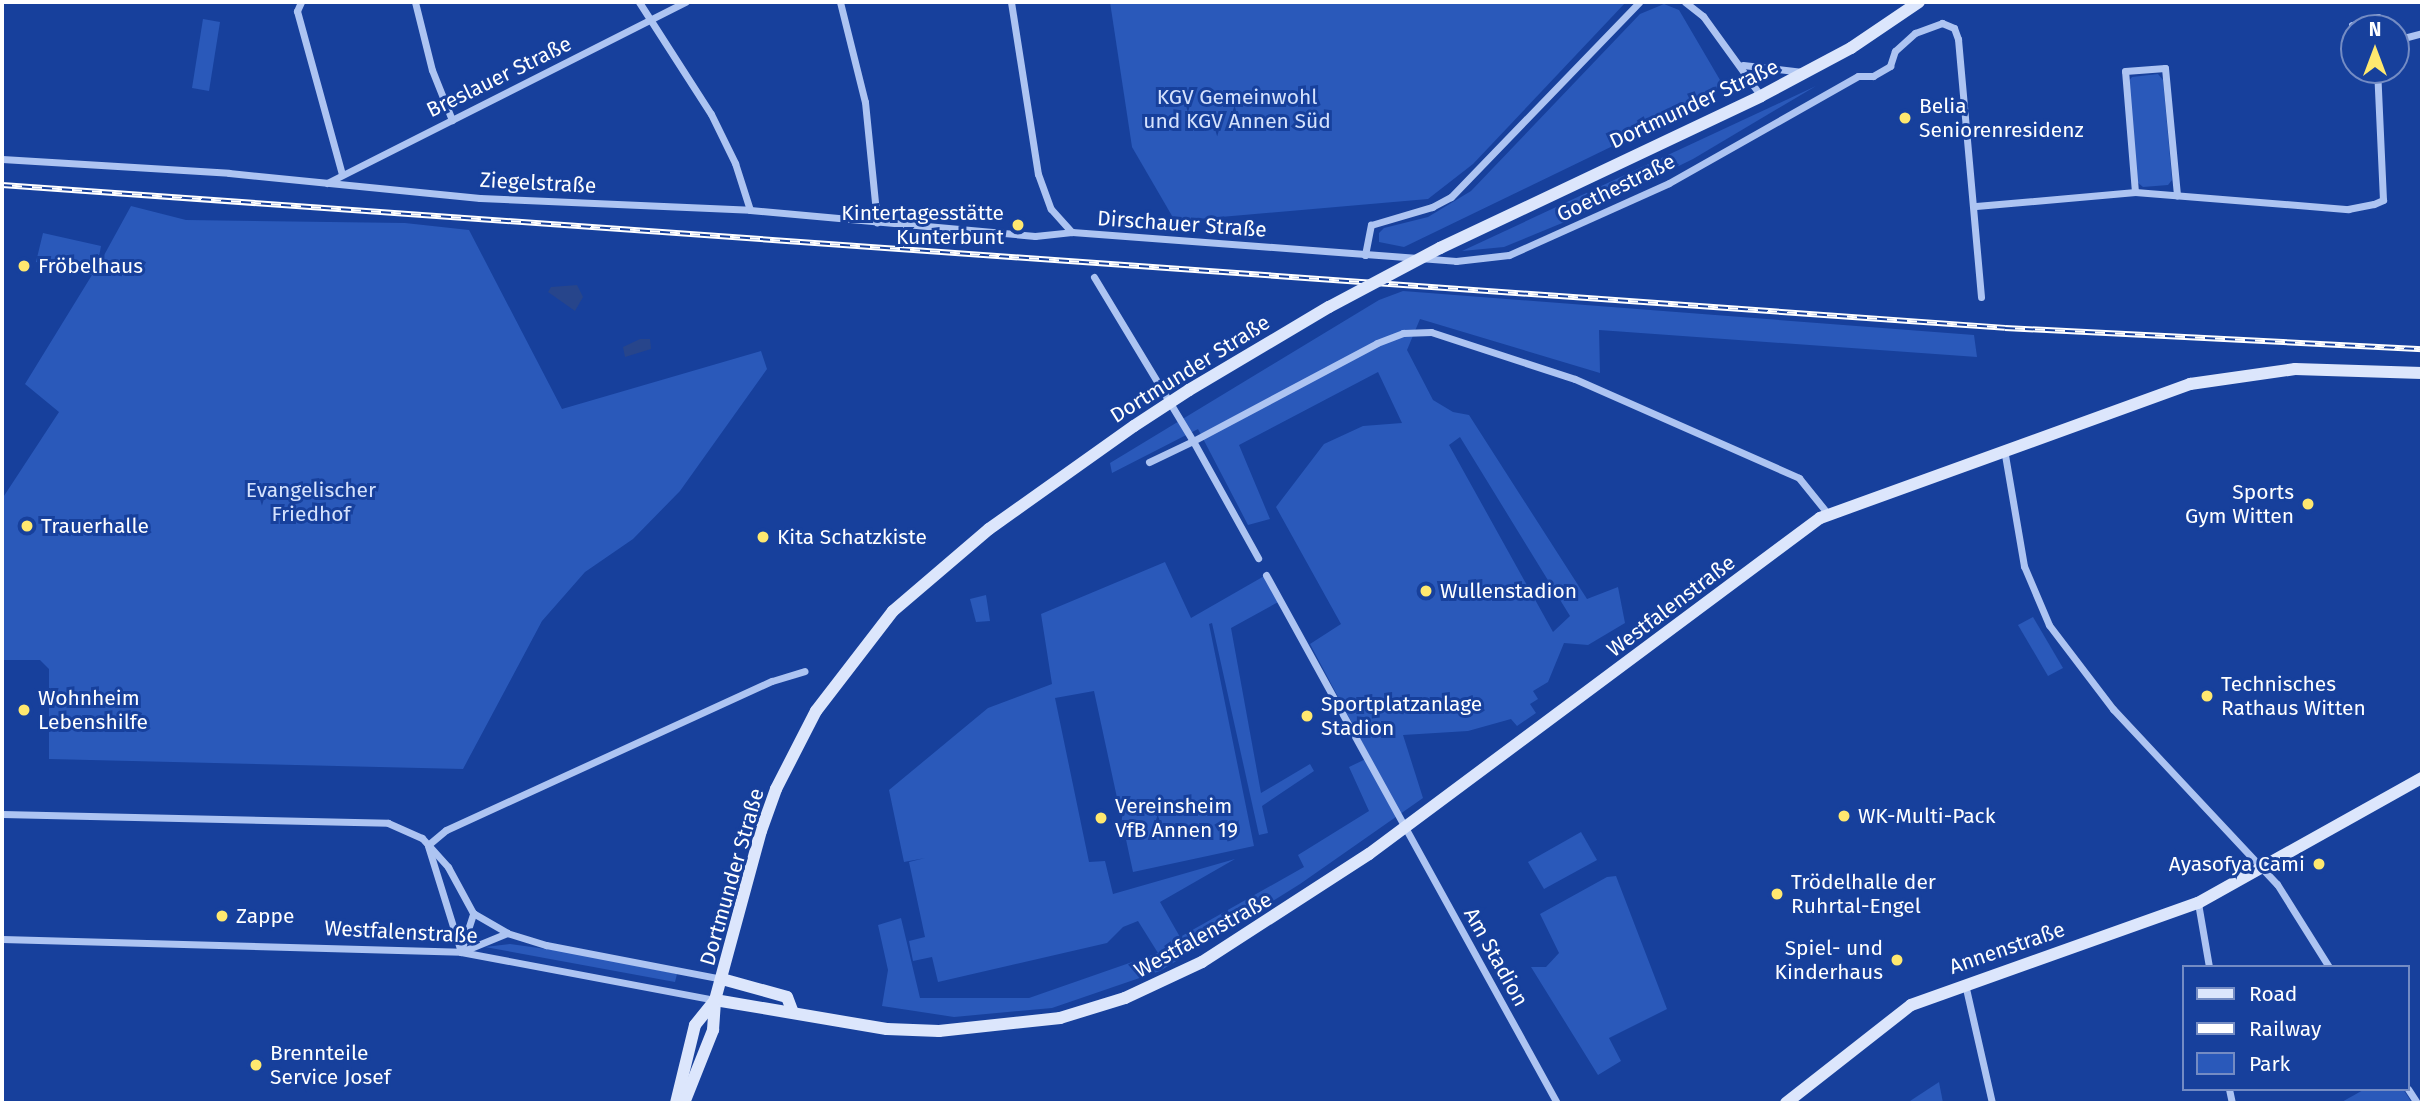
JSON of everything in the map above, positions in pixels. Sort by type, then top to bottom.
[{"type":"street","points":[[301,2],[297,11],[342,174]]},
{"type":"street","points":[[415,2],[432,70],[452,120]]},
{"type":"street","points":[[639,2],[724,139],[750,210]]},
{"type":"street","name":"Breslauer Straße","points":[[326,183],[686,2]]},
{"type":"street","points":[[840,2],[865,102],[877,222]]},
{"type":"street","name":"Dirschauer Straße","points":[[1011,2],[1038,174],[1051,209],[1072,232],[1365,255]]},
{"type":"street","points":[[1365,255],[1371,225],[1432,208],[1451,197],[1639,2]]},
{"type":"street","points":[[1685,2],[1703,16],[1743,65],[1761,96]]},
{"type":"street","name":"Dortmunder Straße","points":[[684,1103],[713,1030],[715,1000],[773,796],[817,711],[846,670],[893,611],[937,571],[1133,426],[1329,307],[1440,248],[1761,96],[1807,72],[1919,2]]},
{"type":"street","name":"Goethestraße","points":[[1365,255],[1456,261],[1509,255],[1669,183],[1858,76],[1873,76],[1890,66],[1895,51],[1930,24],[1954,28],[1958,39],[1976,206],[1982,297]]},
{"type":"street","points":[[1743,65],[1807,72]]},
{"type":"street","points":[[2135,192],[2125,71],[2165,68],[2177,195]]},
{"type":"street","points":[[1976,206],[2135,192],[2348,209],[2383,200],[2378,84]]},
{"type":"street","name":"Ziegelstraße","points":[[2,159],[326,183],[480,198],[750,210],[1035,236],[1072,232]]},
{"type":"street","points":[[1094,277],[1193,441],[1258,558]]},
{"type":"street","points":[[1149,462],[1387,338],[1410,332],[1431,332],[1575,379],[1799,478],[1828,514]]},
{"type":"street","points":[[2328,965],[2262,868],[2113,709],[2059,641],[2031,584],[2014,516],[2004,449],[2164,391],[2247,373],[2304,369],[2422,373]]},
{"type":"street","name":"Westfalenstraße","points":[[2,939],[461,952],[783,1014],[792,1010],[887,1028],[939,1031],[1028,1023],[1092,1009],[1202,962],[1288,910],[1828,514],[2004,449]]},
{"type":"street","points":[[1266,575],[1402,828]]},
{"type":"street","points":[[428,845],[446,830],[772,681],[804,671]]},
{"type":"street","name":"Annenstraße","points":[[1786,1103],[1911,1005],[1964,983],[2198,903],[2422,778]]},
{"type":"street","points":[[2,814],[373,820],[414,833],[448,867],[473,913],[461,952]]},
{"type":"street","name":"Am Stadion","points":[[1402,828],[1557,1103]]},
{"type":"street","points":[[428,845],[461,952]]},
{"type":"street","points":[[2198,903],[2209,965]]},
{"type":"street","name":"Westfalenstraße","points":[[473,913],[507,933],[722,979],[786,996],[792,1010]]},
{"type":"street","points":[[461,952],[507,933]]},
{"type":"street","points":[[1964,983],[1992,1103]]},
{"type":"street","name":"Dortmunder Straße","points":[[676,1103],[695,1025],[715,1000]]},
{"type":"green space","name":"KGV Gemeinwohl und KGV Annen Süd","points":[[1110,2],[1626,2],[1473,164],[1428,199],[1175,221],[1132,147]]},
{"type":"green space","points":[[1664,4],[1679,10],[1720,80],[1714,97],[1404,247],[1379,242],[1379,233],[1384,228],[1428,217],[1471,191],[1640,14]]},
{"type":"green space","points":[[203,19],[220,22],[209,91],[192,88]]},
{"type":"green space","points":[[2158,74],[2163,80],[2172,180],[2168,185],[2143,187],[2137,182],[2128,82],[2132,77]]},
{"type":"green space","points":[[1816,86],[1693,159],[1567,221],[1504,247],[1462,251]]},
{"type":"green space","name":"Evangelischer Friedhof","points":[[131,206],[186,220],[405,223],[469,230],[562,409],[761,351],[767,369],[680,491],[633,539],[585,572],[542,621],[463,769],[49,759],[49,669],[40,660],[2,660],[2,499],[59,412],[25,384],[92,275],[36,262],[43,233],[101,246],[97,268]]},
{"type":"green space","points":[[1403,291],[1974,335],[1977,357],[1599,330],[1600,373],[1420,319],[1407,350],[1433,400],[1453,412],[1469,415],[1587,599],[1618,587],[1625,623],[1588,645],[1564,643],[1548,682],[1533,691],[1538,699],[1530,704],[1536,713],[1517,726],[1511,719],[1468,731],[1403,735],[1423,798],[1300,884],[1160,971],[1052,1008],[954,1017],[882,1006],[888,970],[878,925],[901,918],[920,998],[1029,998],[1158,953],[1138,921],[1123,927],[1107,943],[938,982],[932,957],[913,961],[909,941],[925,937],[909,862],[925,858],[904,862],[889,790],[988,708],[1052,684],[1041,614],[1165,562],[1191,618],[1266,575],[1280,601],[1231,628],[1261,793],[1310,764],[1314,771],[1262,806],[1268,833],[1259,835],[1212,623],[1209,624],[1254,846],[1133,872],[1094,691],[1055,698],[1089,862],[1105,861],[1113,894],[1235,859],[1160,902],[1180,937],[1304,867],[1298,855],[1369,811],[1349,767],[1370,757],[1310,644],[1341,624],[1276,507],[1324,444],[1363,426],[1402,423],[1378,372],[1239,445],[1270,519],[1248,525],[1198,429],[1112,473],[1110,463],[1379,300]],"holes":[[[1460,437],[1570,616],[1553,632],[1449,445]]]},
{"type":"green space","points":[[986,595],[990,621],[976,622],[970,599]]},
{"type":"green space","points":[[2033,617],[2063,668],[2048,676],[2018,625]]},
{"type":"green space","points":[[1581,832],[1597,860],[1544,889],[1528,862]]},
{"type":"green space","points":[[1616,876],[1667,1009],[1609,1038],[1621,1061],[1598,1075],[1531,967],[1546,967],[1559,953],[1540,914],[1607,877]]},
{"type":"green space","points":[[510,944],[568,952],[677,974],[675,982],[485,947]]},
{"type":"green space","points":[[1939,1082],[1943,1103],[1907,1103]]},
{"type":"green space","points":[[2361,1091],[2404,1091],[2412,1103],[2340,1103]]},
{"type":"shaded area","points":[[577,285],[583,297],[575,311],[548,292],[551,287]]},
{"type":"shaded area","points":[[640,339],[650,339],[651,349],[625,357],[623,347]]},
{"type":"railway","points":[[2,185],[2005,328],[2422,349]]},
{"type":"place","name":"Belia Seniorenresidenz","points":[[1905,118]]},
{"type":"place","name":"Kintertagesstätte Kunterbunt","points":[[1018,225]]},
{"type":"place","name":"Fröbelhaus","points":[[24,266]]},
{"type":"place","name":"Sports Gym Witten","points":[[2308,504]]},
{"type":"place","name":"Trauerhalle","points":[[27,526]]},
{"type":"place","name":"Kita Schatzkiste","points":[[763,537]]},
{"type":"place","name":"Wullenstadion","points":[[1426,591]]},
{"type":"place","name":"Technisches Rathaus Witten","points":[[2207,696]]},
{"type":"place","name":"Wohnheim Lebenshilfe","points":[[24,710]]},
{"type":"place","name":"Sportplatzanlage Stadion","points":[[1307,716]]},
{"type":"place","name":"WK-Multi-Pack","points":[[1844,816]]},
{"type":"place","name":"Vereinsheim VfB Annen 19","points":[[1101,818]]},
{"type":"place","name":"Ayasofya Cami","points":[[2319,864]]},
{"type":"place","name":"Trödelhalle der Ruhrtal-Engel","points":[[1777,894]]},
{"type":"place","name":"Zappe","points":[[222,916]]},
{"type":"place","name":"Spiel- und Kinderhaus","points":[[1897,960]]},
{"type":"place","name":"Brennteile Service Josef","points":[[256,1065]]}]
